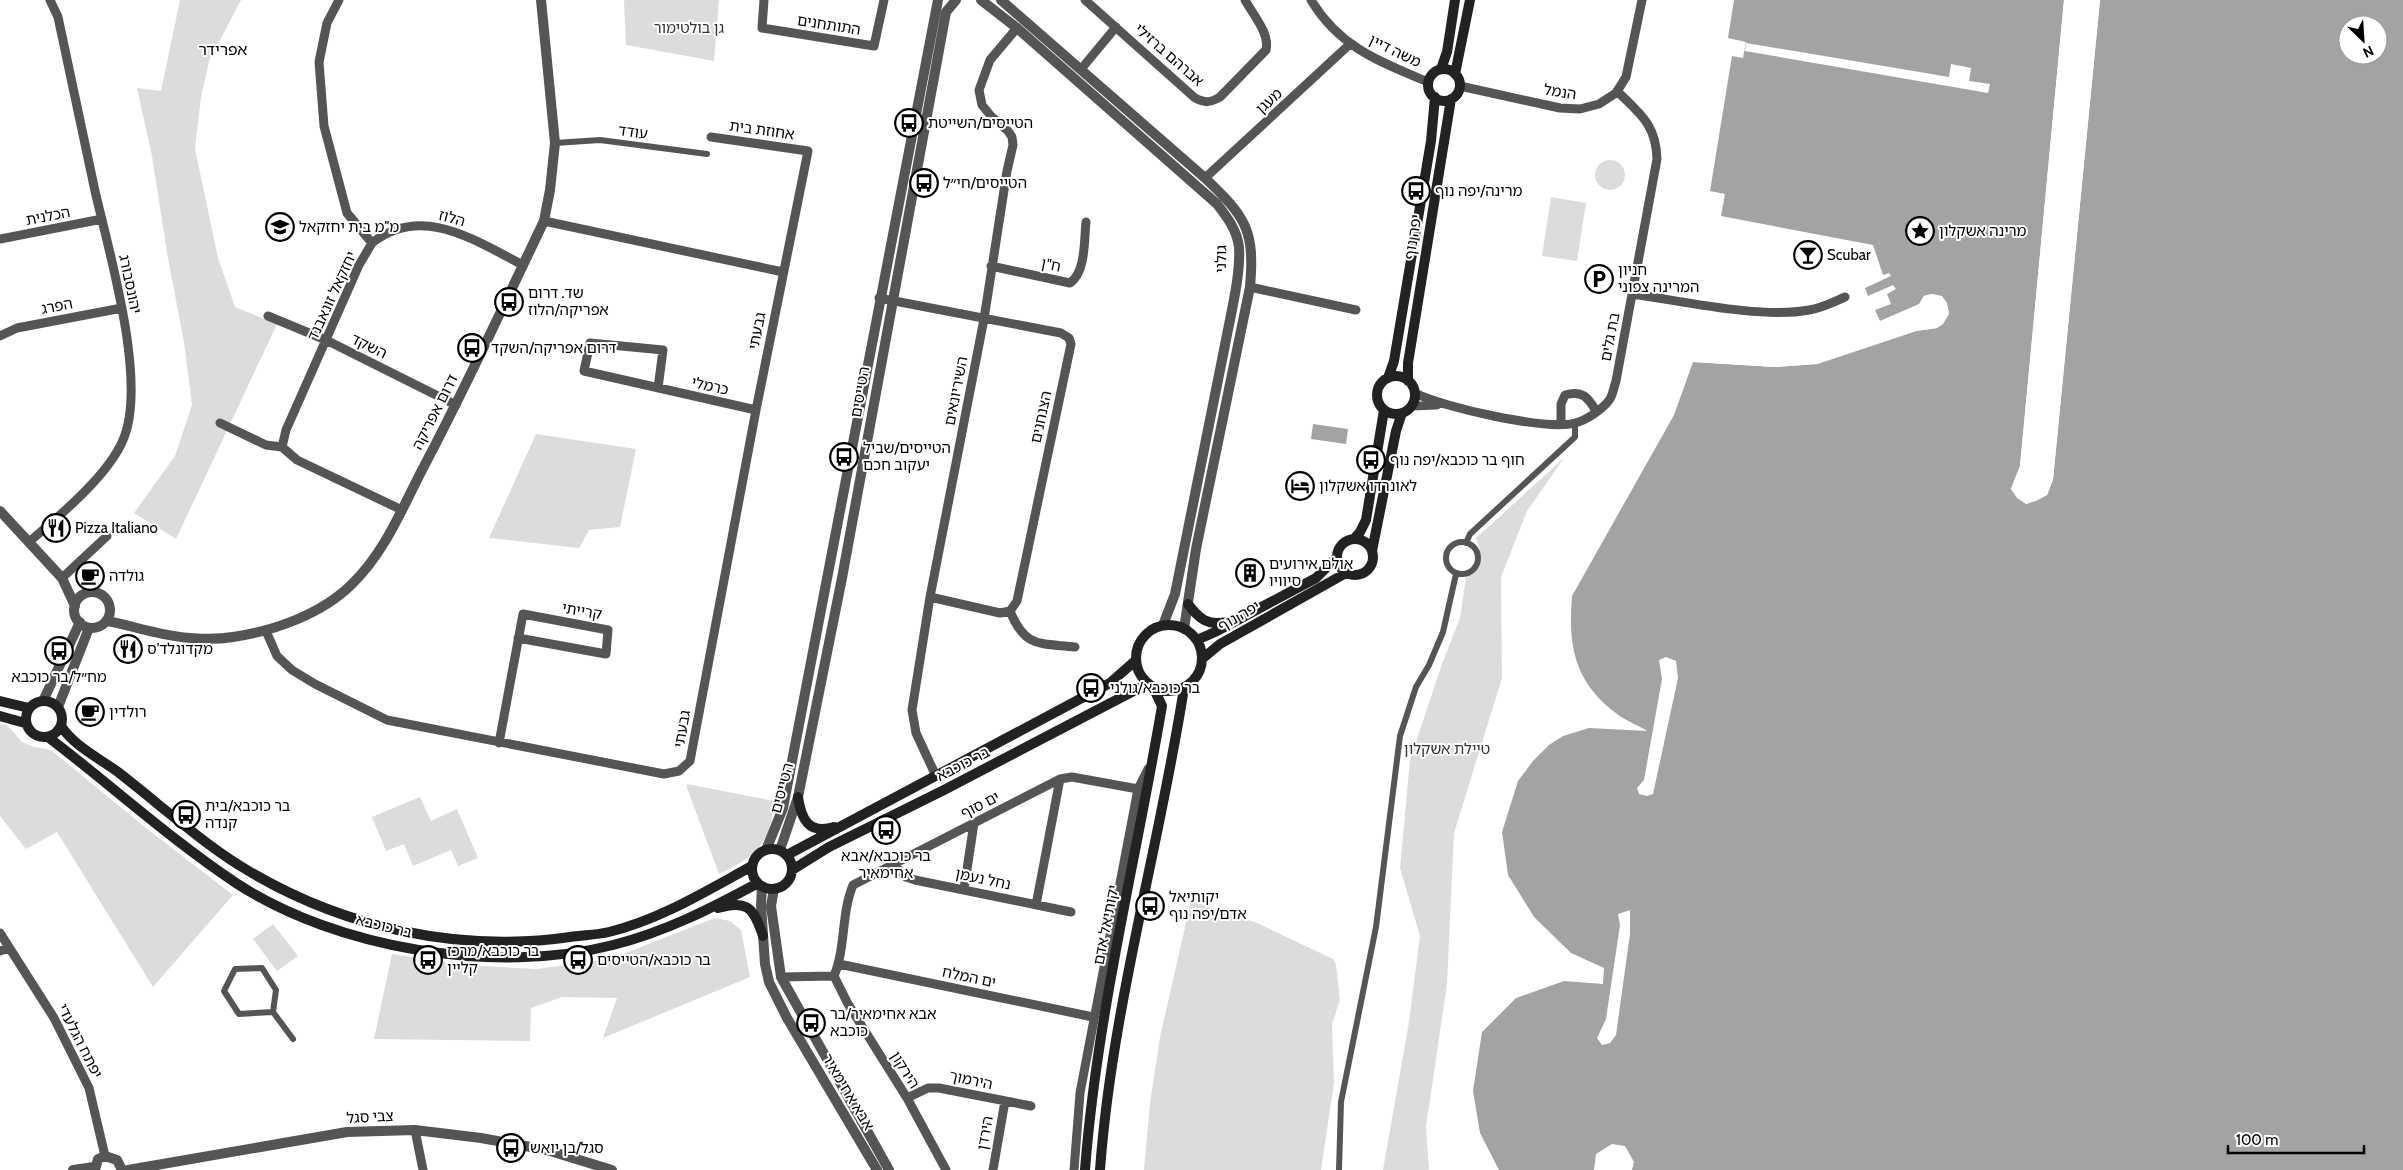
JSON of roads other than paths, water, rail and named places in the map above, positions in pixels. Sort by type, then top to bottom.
[{"type":"main road","points":[[1451,99],[1443,100],[1435,97],[1429,90],[1428,82],[1433,74],[1441,69],[1448,52],[1455,0]]},
{"type":"main road","points":[[1455,74],[1470,0]]},
{"type":"main road","points":[[1441,69],[1449,70],[1455,74],[1460,86]]},
{"type":"main road","name":"יפה נוף","points":[[1408,381],[1408,363],[1451,99],[1457,93],[1460,86]]},
{"type":"main road","name":"יפה נוף","points":[[1388,378],[1394,361],[1431,141],[1435,97]]},
{"type":"main road","points":[[1398,376],[1408,381],[1415,393],[1412,406],[1402,413],[1390,413],[1384,410],[1378,402],[1377,393],[1381,384],[1388,378],[1398,376]]},
{"type":"main road","points":[[1354,539],[1366,520],[1384,410]]},
{"type":"main road","points":[[1372,551],[1367,543],[1354,539],[1343,542],[1337,552],[1337,564],[1346,573],[1356,575],[1365,572],[1371,564],[1396,431],[1402,413]]},
{"type":"main road","name":"יפה נוף","points":[[1196,640],[1316,578],[1336,558]]},
{"type":"main road","name":"יפה נוף","points":[[1202,659],[1220,644],[1346,573]]},
{"type":"main road","points":[[1188,604],[1198,617],[1211,624],[1218,624],[1245,616]]},
{"type":"main road","points":[[1163,625],[1174,625],[1184,629],[1196,640],[1202,659],[1195,678],[1184,688],[1170,692],[1151,686],[1138,671],[1135,662],[1137,647],[1142,638],[1154,628],[1163,625]]},
{"type":"main road","name":"בר כוכבא","points":[[783,852],[854,820],[936,776],[1110,682],[1135,662]]},
{"type":"main road","name":"בר כוכבא","points":[[792,870],[829,847],[1151,686]]},
{"type":"main road","name":"יקותיאל אדם","points":[[1085,1170],[1088,1121],[1100,1034],[1162,706],[1151,686]]},
{"type":"main road","name":"יקותיאל אדם","points":[[1100,1170],[1110,1078],[1121,1013],[1184,688]]},
{"type":"main road","points":[[0,701],[29,708],[43,701],[58,707],[62,716],[61,726],[58,731],[48,737],[36,736],[27,728],[25,723],[29,708]]},
{"type":"main road","points":[[0,716],[25,723]]},
{"type":"main road","name":"בר כוכבא","points":[[61,726],[76,742],[119,773],[195,834],[247,870],[293,894],[342,914],[378,926],[425,936],[510,943],[608,932],[665,912],[752,866]]},
{"type":"main road","name":"בר כוכבא","points":[[48,737],[237,883],[276,905],[325,925],[370,940],[466,956],[512,959],[554,956],[613,945],[672,927],[760,884]]},
{"type":"main road","points":[[798,797],[803,819],[816,828],[827,829],[854,820]]},
{"type":"main road","points":[[766,850],[783,852],[791,861],[792,870],[786,883],[774,889],[760,884],[753,874],[752,866],[758,855],[766,850]]},
{"type":"main road","points":[[698,915],[739,904],[745,906],[757,917],[763,936]]},
{"type":"street","name":"יהונסבורג","points":[[29,542],[74,502],[96,478],[123,440],[130,410],[131,374],[122,308],[58,17],[50,0]]},
{"type":"street","name":"יחזקאל זונאבנד","points":[[282,447],[286,430],[360,265],[372,243],[347,213],[324,126],[319,62],[327,23],[339,0]]},
{"type":"street","name":"דרום אפריקה","points":[[106,621],[189,637],[231,638],[266,631],[301,617],[328,602],[352,585],[372,563],[402,510],[456,405],[544,221],[550,190],[555,143],[541,0]]},
{"type":"street","name":"התותחנים","points":[[764,0],[762,28],[874,46],[884,0]]},
{"type":"street","name":"הטייסים","points":[[766,850],[783,808],[879,298],[938,0]]},
{"type":"street","name":"הטייסים","points":[[783,852],[798,797],[842,578],[946,12],[956,0]]},
{"type":"street","name":"גולני","points":[[980,0],[1016,28],[1217,204],[1228,217],[1239,246],[1239,262],[1231,311],[1189,526],[1175,594],[1163,625]]},
{"type":"street","name":"גולני","points":[[1000,0],[1082,68],[1205,178],[1234,206],[1246,224],[1253,256],[1250,288],[1204,512],[1184,629]]},
{"type":"street","name":"אברהם ברזילי","points":[[1084,0],[1195,98],[1204,102],[1213,102],[1220,97],[1260,59],[1266,50],[1268,43],[1245,0]]},
{"type":"street","name":"משה דיין","points":[[1311,0],[1317,10],[1350,44],[1382,64],[1428,82]]},
{"type":"street","name":"הנמל","points":[[1460,86],[1572,109],[1589,108],[1599,104],[1617,91],[1629,68],[1642,0]]},
{"type":"street","name":"אברהם ברזילי","points":[[1082,68],[1116,27]]},
{"type":"street","name":"השיריונאים","points":[[936,776],[916,733],[912,710],[930,597],[984,319],[991,266],[1013,145],[1012,137],[1008,130],[991,116],[982,105],[979,90],[990,60],[1016,28]]},
{"type":"street","name":"מעגן","points":[[1205,178],[1350,44]]},
{"type":"street","name":"בת גלים","points":[[1415,393],[1445,405],[1543,424],[1575,423],[1596,411],[1610,399],[1616,381],[1657,159],[1655,135],[1646,121],[1617,91]]},
{"type":"street","name":"אחוזת בית","points":[[711,137],[808,151]]},
{"type":"street","name":"עודד","points":[[555,143],[600,140],[707,154]]},
{"type":"street","name":"גבעתי","points":[[266,631],[277,656],[292,670],[315,684],[387,720],[664,774],[679,771],[690,761],[756,410],[808,151]]},
{"type":"street","name":"הכלנית","points":[[0,239],[102,219]]},
{"type":"street","points":[[544,221],[783,272]]},
{"type":"street","name":"ח\"ן","points":[[991,266],[1070,283],[1077,278],[1080,269],[1086,222]]},
{"type":"street","name":"הלוז","points":[[372,243],[384,234],[402,227],[416,224],[431,225],[468,236],[523,264]]},
{"type":"street","points":[[1250,288],[1356,310]]},
{"type":"street","points":[[1632,294],[1749,311],[1786,312],[1808,311],[1845,297]]},
{"type":"street","name":"הצנחנים","points":[[879,298],[1061,333],[1069,338],[1071,344],[1017,601],[1010,610]]},
{"type":"street","name":"הפרג","points":[[0,336],[17,328],[122,308]]},
{"type":"street","name":"השקד","points":[[268,316],[326,340],[456,405]]},
{"type":"street","name":"כרמלי","points":[[658,388],[663,350],[590,343],[584,371],[658,388],[756,410]]},
{"type":"street","points":[[1561,424],[1561,404],[1565,395],[1580,392],[1585,395],[1596,411]]},
{"type":"street","name":"בת גלים","points":[[1412,406],[1445,405]]},
{"type":"street","points":[[220,423],[266,445],[282,447],[297,460],[402,510]]},
{"type":"street","points":[[1466,543],[1470,534],[1575,437],[1575,423]]},
{"type":"street","points":[[0,511],[63,581],[76,606]]},
{"type":"street","points":[[63,581],[107,536]]},
{"type":"street","points":[[1466,543],[1477,552],[1478,562],[1472,571],[1456,574],[1452,572],[1446,562],[1447,552],[1454,544],[1466,543]]},
{"type":"street","points":[[1339,1170],[1340,1102],[1376,927],[1400,736],[1416,686],[1429,665],[1443,632],[1456,574]]},
{"type":"street","points":[[63,581],[84,593],[100,595],[108,603],[110,610],[106,621],[98,628],[84,625],[76,615],[78,598],[84,593]]},
{"type":"street","points":[[930,597],[1000,613],[1010,610],[1016,625],[1025,637],[1038,643],[1075,647]]},
{"type":"street","name":"דרום אפריקה","points":[[110,610],[146,630]]},
{"type":"street","name":"קרייתי","points":[[499,743],[518,638],[523,614],[608,630],[606,654],[518,638]]},
{"type":"street","points":[[43,701],[84,625]]},
{"type":"street","points":[[58,707],[84,625]]},
{"type":"street","points":[[1074,1170],[1080,1093],[1093,1017],[1138,789],[1153,760]]},
{"type":"street","name":"ים סוף","points":[[839,964],[848,897],[853,885],[1060,779],[1072,777],[1138,789]]},
{"type":"street","points":[[1036,905],[1060,779]]},
{"type":"street","points":[[964,889],[974,823]]},
{"type":"street","name":"נחל נעמן","points":[[894,865],[906,877],[915,880],[1071,912]]},
{"type":"street","name":"אבא אחימאיר","points":[[760,884],[765,964],[769,982],[787,1018],[877,1170]]},
{"type":"street","name":"אבא אחימאיר","points":[[774,889],[771,906],[781,977],[889,1170]]},
{"type":"street","name":"יפתח הגלעדי","points":[[0,933],[54,1018],[89,1088],[104,1156]]},
{"type":"street","points":[[0,951],[9,948]]},
{"type":"street","points":[[781,977],[834,976],[839,964]]},
{"type":"street","name":"ים המלח","points":[[839,964],[1093,1017]]},
{"type":"street","points":[[273,1012],[239,1014],[224,991],[235,969],[262,968],[276,990],[273,1012],[293,1039]]},
{"type":"street","name":"הירקון","points":[[834,976],[848,1004],[907,1098],[946,1170]]},
{"type":"street","name":"הירמוך","points":[[907,1098],[928,1088],[939,1088],[1031,1106]]},
{"type":"street","name":"הירדן","points":[[993,1170],[1005,1101]]},
{"type":"street","points":[[415,1130],[424,1170]]},
{"type":"street","name":"צבי סגל","points":[[128,1170],[347,1132],[415,1130],[481,1138],[547,1150],[612,1170]]},
{"type":"street","points":[[73,1170],[95,1169],[98,1159],[104,1156],[117,1160],[122,1170]]},
{"type":"place","name":"הטייסים/השייטת","points":[[909,123]]},
{"type":"place","name":"הטייסים/חי״ל","points":[[924,183]]},
{"type":"place","name":"מרינה/יפה נוף","points":[[1416,191]]},
{"type":"place","name":"מ\"מ בית יחזקאל","points":[[280,227]]},
{"type":"place","name":"מרינה אשקלון","points":[[1920,231]]},
{"type":"place","name":"Scubar","points":[[1808,255]]},
{"type":"place","name":"חניון המרינה צפוני","points":[[1599,279]]},
{"type":"place","name":"שד. דרום אפריקה/הלוז","points":[[509,302]]},
{"type":"place","name":"דרום אפריקה/השקד","points":[[472,348]]},
{"type":"place","name":"הטייסים/שביל יעקוב חכם","points":[[844,457]]},
{"type":"place","name":"חוף בר כוכבא/יפה נוף","points":[[1371,460]]},
{"type":"place","name":"לאונרדו אשקלון","points":[[1300,486]]},
{"type":"place","name":"Pizza Italiano","points":[[56,528]]},
{"type":"place","name":"אולם אירועים סיוויו","points":[[1250,573]]},
{"type":"place","name":"גולדה","points":[[90,576]]},
{"type":"place","name":"מקדונלד'ס","points":[[128,649]]},
{"type":"place","name":"מח״ל/בר כוכבא","points":[[59,651]]},
{"type":"place","name":"בר כוכבא/גולני","points":[[1091,688]]},
{"type":"place","name":"רולדין","points":[[90,712]]},
{"type":"place","name":"בר כוכבא/בית קנדה","points":[[186,815]]},
{"type":"place","name":"בר כוכבא/אבא אחימאיר","points":[[886,830]]},
{"type":"place","name":"יקותיאל אדם/יפה נוף","points":[[1150,906]]},
{"type":"place","name":"בר כוכבא/מרכז קליין","points":[[428,960]]},
{"type":"place","name":"בר כוכבא/הטייסים","points":[[578,960]]},
{"type":"place","name":"אבא אחימאיר/בר כוכבא","points":[[811,1023]]},
{"type":"place","name":"סגל/בן יואש","points":[[511,1148]]},
{"type":"district","name":"אפרידר","points":[[223,49]]},
{"type":"park label","name":"גן בולטימור","points":[[689,28]]},
{"type":"park label","name":"טיילת אשקלון","points":[[1447,749]]}]
